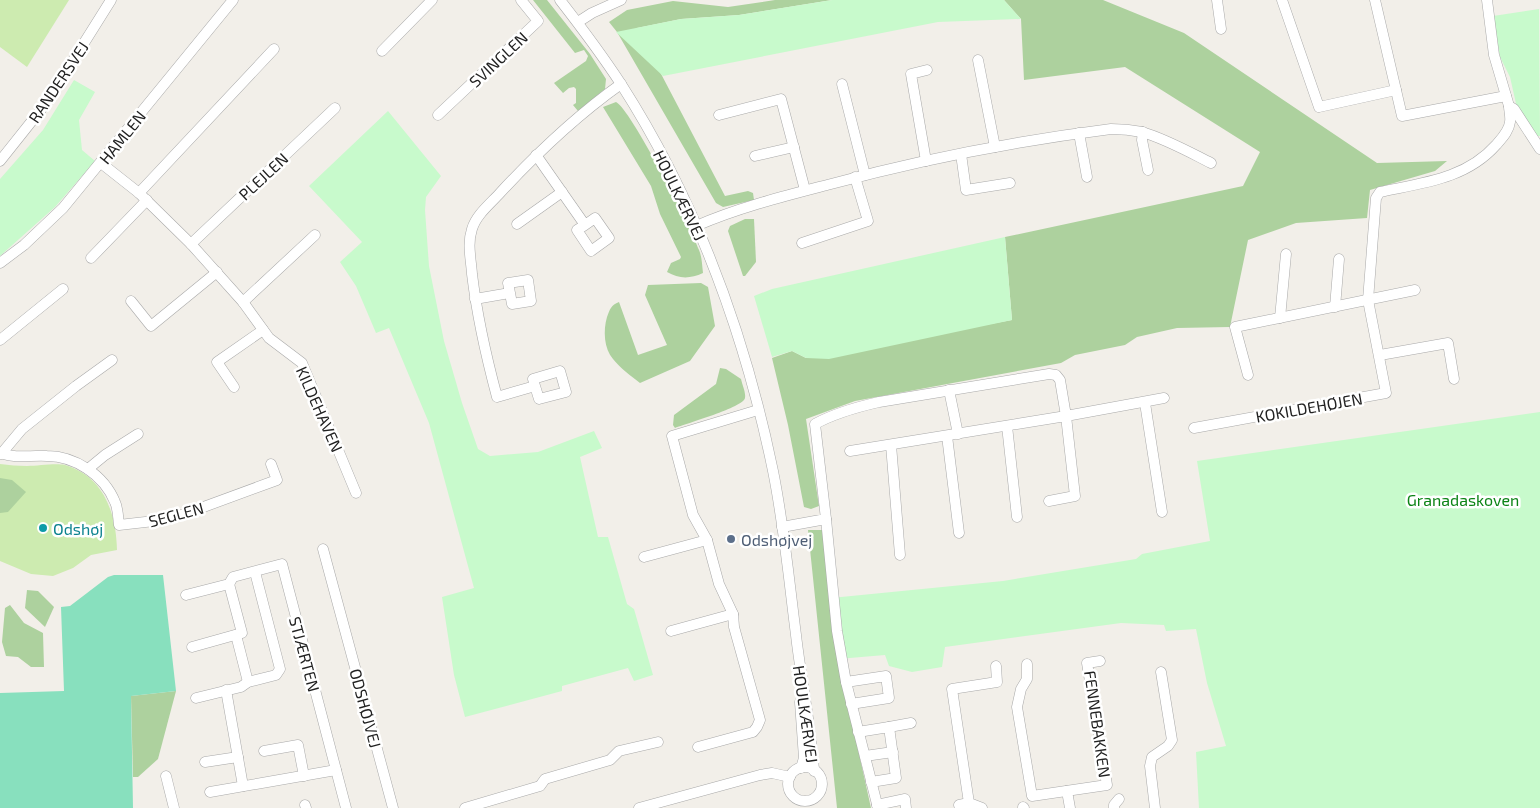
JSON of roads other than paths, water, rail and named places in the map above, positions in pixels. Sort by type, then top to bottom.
[{"type":"street","name":"RANDERSVEJ","points":[[0,161],[47,102],[111,0]]},
{"type":"street","name":"HAMLEN","points":[[0,263],[24,245],[63,208],[233,0]]},
{"type":"street","points":[[382,51],[432,0]]},
{"type":"street","name":"SVINGLEN","points":[[438,115],[538,21],[521,0]]},
{"type":"street","name":"HOULKÆRVEJ","points":[[560,0],[578,22],[621,84],[671,171],[718,279],[741,344],[773,472],[782,527],[798,657],[804,758],[801,768]]},
{"type":"street","points":[[578,22],[592,13],[621,0]]},
{"type":"street","points":[[1217,0],[1221,29]]},
{"type":"street","points":[[1282,0],[1319,107],[1396,90]]},
{"type":"street","points":[[1375,0],[1402,116],[1506,96]]},
{"type":"street","points":[[1487,0],[1494,55],[1509,106],[1514,109],[1540,149]]},
{"type":"street","points":[[91,258],[274,49]]},
{"type":"street","points":[[978,60],[995,148]]},
{"type":"street","points":[[926,161],[911,74],[927,70]]},
{"type":"street","points":[[535,386],[497,397],[486,357],[475,298],[469,245],[473,226],[479,215],[536,155],[592,105],[621,84]]},
{"type":"street","points":[[802,243],[868,220],[842,84]]},
{"type":"street","points":[[719,115],[781,99],[806,190]]},
{"type":"street","name":"KOKILDEHØJEN","points":[[1194,428],[1386,393],[1368,300],[1376,198],[1380,192],[1446,178],[1465,170],[1490,151],[1503,137],[1510,121],[1509,106]]},
{"type":"street","name":"PLEJLEN","points":[[191,244],[335,108]]},
{"type":"street","points":[[696,226],[747,206],[860,176],[961,154],[1110,129],[1143,132],[1165,140],[1211,163]]},
{"type":"street","points":[[1143,132],[1142,140],[1148,170]]},
{"type":"street","points":[[1079,133],[1087,177]]},
{"type":"street","points":[[755,156],[794,147]]},
{"type":"street","points":[[961,154],[966,190],[1010,183]]},
{"type":"street","points":[[536,155],[585,225]]},
{"type":"street","points":[[101,163],[143,197],[191,244],[243,302],[266,334],[218,362],[234,387]]},
{"type":"street","points":[[517,224],[562,192]]},
{"type":"street","points":[[243,302],[315,235]]},
{"type":"street","points":[[1280,318],[1286,254]]},
{"type":"street","points":[[1335,307],[1338,259]]},
{"type":"street","points":[[131,301],[151,326],[217,272]]},
{"type":"street","points":[[0,340],[62,290]]},
{"type":"street","points":[[1248,374],[1235,326],[1415,290]]},
{"type":"street","points":[[475,298],[510,293]]},
{"type":"street","name":"KILDEHAVEN","points":[[266,334],[302,364],[356,493]]},
{"type":"street","points":[[1380,355],[1448,343],[1454,379]]},
{"type":"street","name":"SEGLEN","points":[[112,360],[22,429],[1,453],[12,457],[61,457],[88,469],[98,478],[115,502],[120,525],[179,516],[276,480],[271,464]]},
{"type":"street","points":[[906,808],[905,800],[877,806],[851,704],[836,631],[815,424],[825,418],[872,404],[1049,374],[1056,375],[1060,380],[1066,416],[1075,496],[1049,501]]},
{"type":"street","points":[[949,390],[958,434]]},
{"type":"street","points":[[850,451],[1145,403],[1164,398]]},
{"type":"street","points":[[1145,403],[1162,512]]},
{"type":"street","points":[[698,747],[753,732],[758,727],[760,720],[734,627],[733,614],[719,584],[707,540],[693,515],[672,436],[758,410]]},
{"type":"street","points":[[1007,426],[1017,517]]},
{"type":"street","points":[[88,469],[105,455],[138,434]]},
{"type":"street","points":[[947,436],[959,533]]},
{"type":"street","points":[[891,445],[900,555]]},
{"type":"street","points":[[782,527],[826,519]]},
{"type":"street","points":[[644,557],[707,540]]},
{"type":"street","name":"ODSHØJVEJ","points":[[323,549],[393,808]]},
{"type":"street","name":"STJÆRTEN","points":[[186,595],[229,584],[233,577],[282,564],[346,808]]},
{"type":"street","name":"STJÆRTEN","points":[[196,698],[241,687],[248,682],[276,675],[280,669],[255,572]]},
{"type":"street","points":[[192,646],[242,633],[229,584]]},
{"type":"street","points":[[671,630],[733,614]]},
{"type":"street","points":[[236,634],[248,682]]},
{"type":"street","name":"HOULKÆRVEJ","points":[[798,657],[806,699],[814,770]]},
{"type":"street","name":"FENNEBAKKEN","points":[[1026,664],[1027,679],[1021,689],[1017,707],[1032,796],[1107,785],[1087,663],[1100,661]]},
{"type":"street","points":[[982,808],[964,806],[952,689],[997,682],[996,666]]},
{"type":"street","points":[[1155,808],[1150,766],[1152,757],[1168,746],[1172,740],[1161,672]]},
{"type":"street","points":[[846,682],[886,676],[890,698],[851,704]]},
{"type":"street","points":[[226,690],[243,786]]},
{"type":"street","points":[[858,732],[911,723]]},
{"type":"street","points":[[871,782],[896,778],[889,727]]},
{"type":"street","points":[[465,808],[540,786],[546,779],[610,760],[619,751],[658,742]]},
{"type":"street","points":[[264,751],[298,745],[304,776]]},
{"type":"street","points":[[864,756],[893,752]]},
{"type":"street","points":[[205,762],[238,757]]},
{"type":"street","points":[[810,802],[820,791],[819,776],[814,770],[801,768],[796,770],[790,777],[788,782],[790,792],[796,798],[810,802],[817,808]]},
{"type":"street","points":[[210,792],[336,770]]},
{"type":"street","points":[[639,808],[760,775],[772,773],[790,777]]},
{"type":"street","points":[[166,776],[174,808]]},
{"type":"street","points":[[1067,791],[1070,808]]},
{"type":"place","name":"Odshøj","points":[[43,528]]},
{"type":"place","name":"Odshøjvej","points":[[731,539]]},
{"type":"park label","name":"Granadaskoven","points":[[1463,499]]}]
